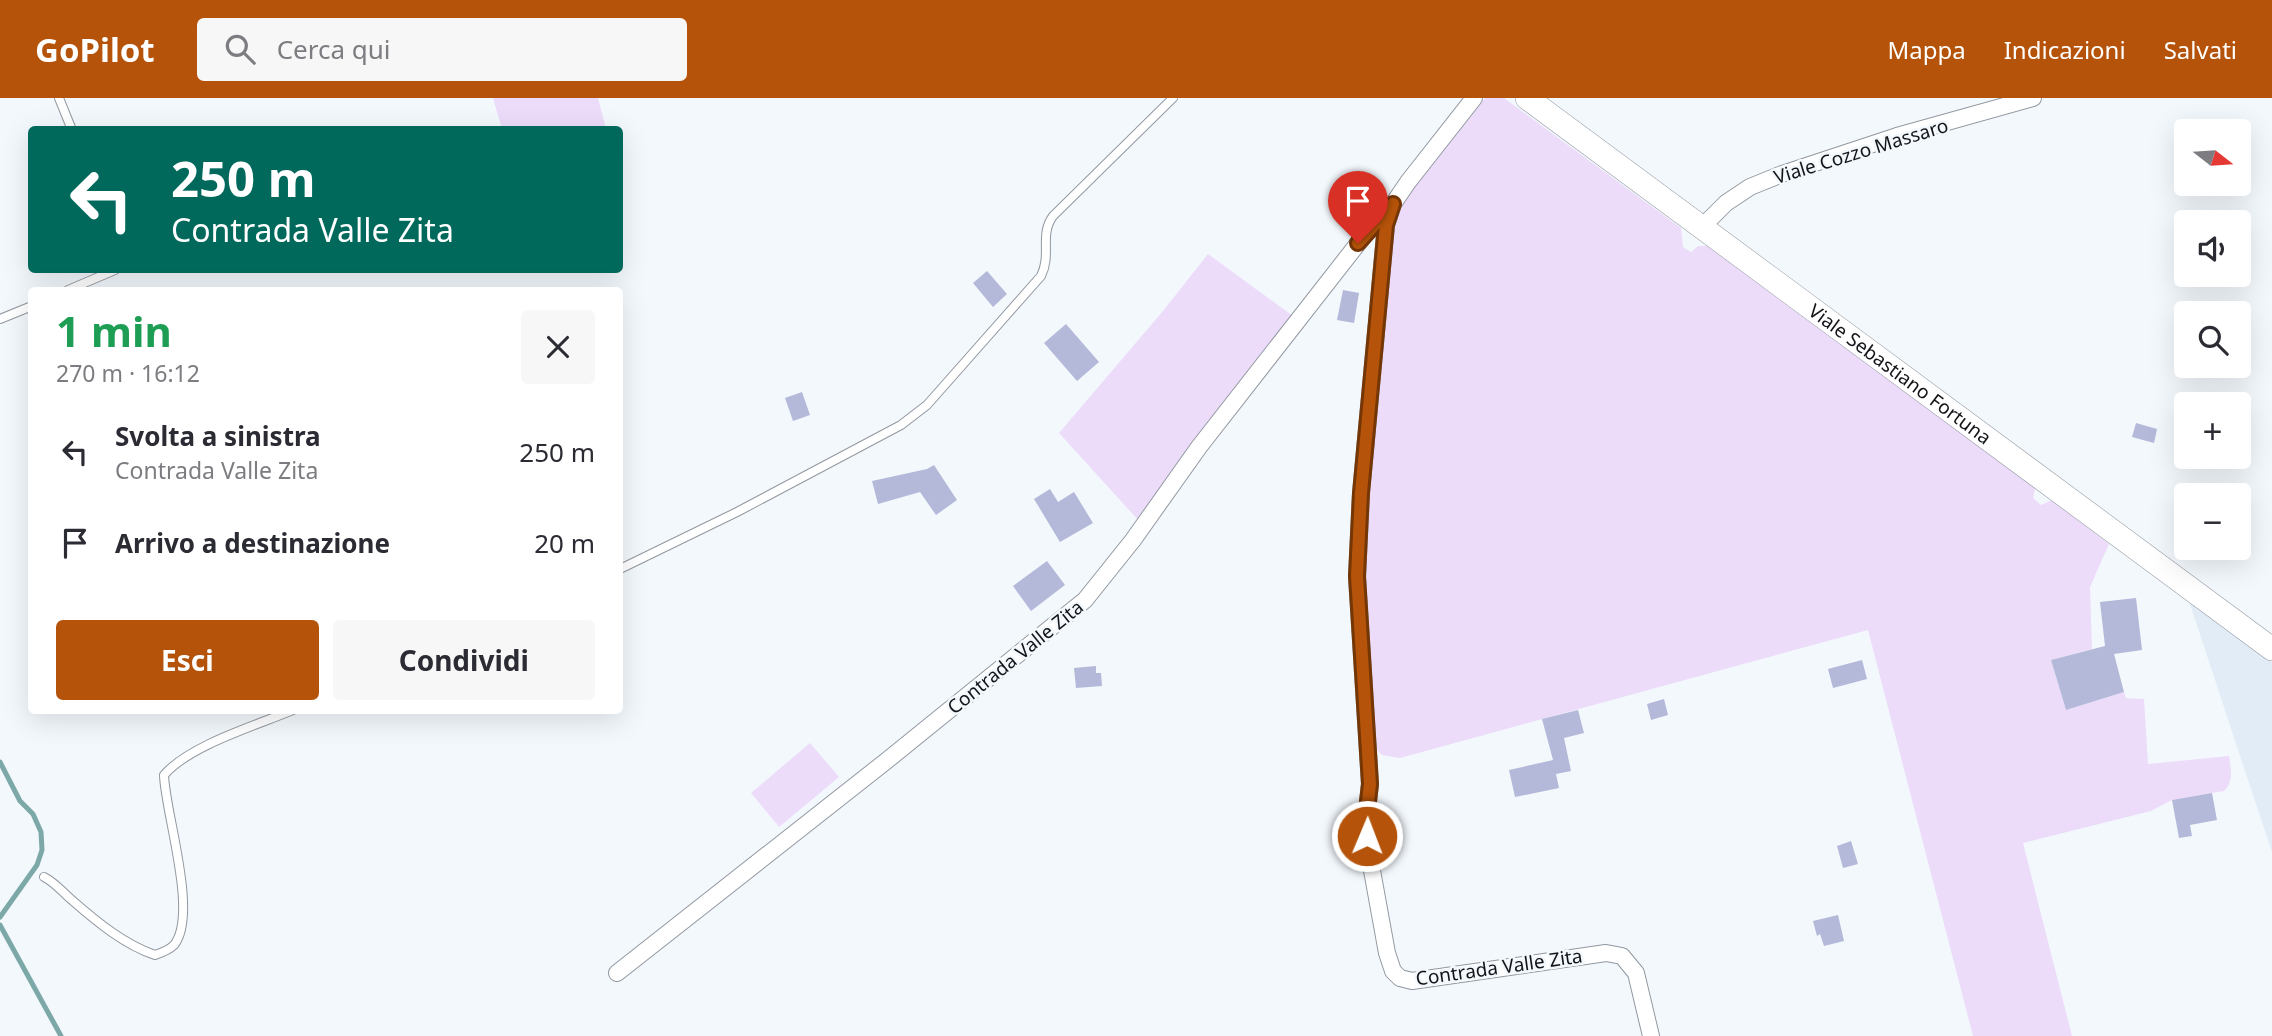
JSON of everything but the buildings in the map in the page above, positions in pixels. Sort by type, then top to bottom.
[{"type":"street","name":"Contrada Valle Zita","points":[[617,973],[1085,600],[1133,540],[1199,447],[1474,98]]},
{"type":"street","name":"Viale Sebastiano Fortuna","points":[[1527,98],[2272,649]]},
{"type":"street","name":"Viale Cozzo Massaro","points":[[1703,226],[1726,204],[1750,187],[1782,174],[1897,136],[2033,98]]},
{"type":"street","name":"Contrada Valle Zita","points":[[1393,204],[1386,225],[1361,493],[1357,576],[1370,784],[1366,819],[1369,854],[1387,953],[1393,971],[1400,978],[1412,981],[1606,953],[1622,956],[1636,973],[1651,1036]]},
{"type":"lane","points":[[60,98],[70,126]]},
{"type":"lane","points":[[623,568],[749,506],[901,425],[927,405],[1041,276],[1047,259],[1045,234],[1053,216],[1173,98]]},
{"type":"lane","points":[[75,287],[109,273]]},
{"type":"lane","points":[[0,319],[28,308]]},
{"type":"lane","points":[[44,877],[54,882],[96,921],[143,951],[155,955],[167,950],[174,945],[179,934],[183,904],[177,842],[164,794],[164,775],[171,767],[196,751],[284,714]]},
{"type":"shaded area","points":[[493,98],[598,98],[605,126],[501,126]]},
{"type":"shaded area","points":[[1485,98],[1504,98],[1681,228],[1683,247],[1691,252],[1698,246],[1707,246],[2035,488],[2033,498],[2041,505],[2052,500],[2109,544],[2090,587],[2092,649],[2051,660],[2066,710],[2124,692],[2126,698],[2144,699],[2148,764],[2229,756],[2231,775],[2224,791],[2172,800],[2151,811],[2023,843],[2072,1036],[1973,1036],[1868,630],[1400,758],[1382,755],[1377,750],[1362,579],[1391,235],[1397,207]]},
{"type":"shaded area","points":[[1208,254],[1293,316],[1139,521],[1059,433]]},
{"type":"shaded area","points":[[2189,601],[2272,662],[2272,852],[2249,783]]},
{"type":"shaded area","points":[[810,743],[839,777],[779,827],[751,793]]},
{"type":"waterway","points":[[0,762],[20,801],[33,814],[41,832],[42,850],[37,865],[0,917]]},
{"type":"waterway","points":[[0,925],[61,1036]]},
{"type":"route","points":[[1358,243],[1393,204],[1386,225],[1361,493],[1357,576],[1370,784],[1367,836]]}]
